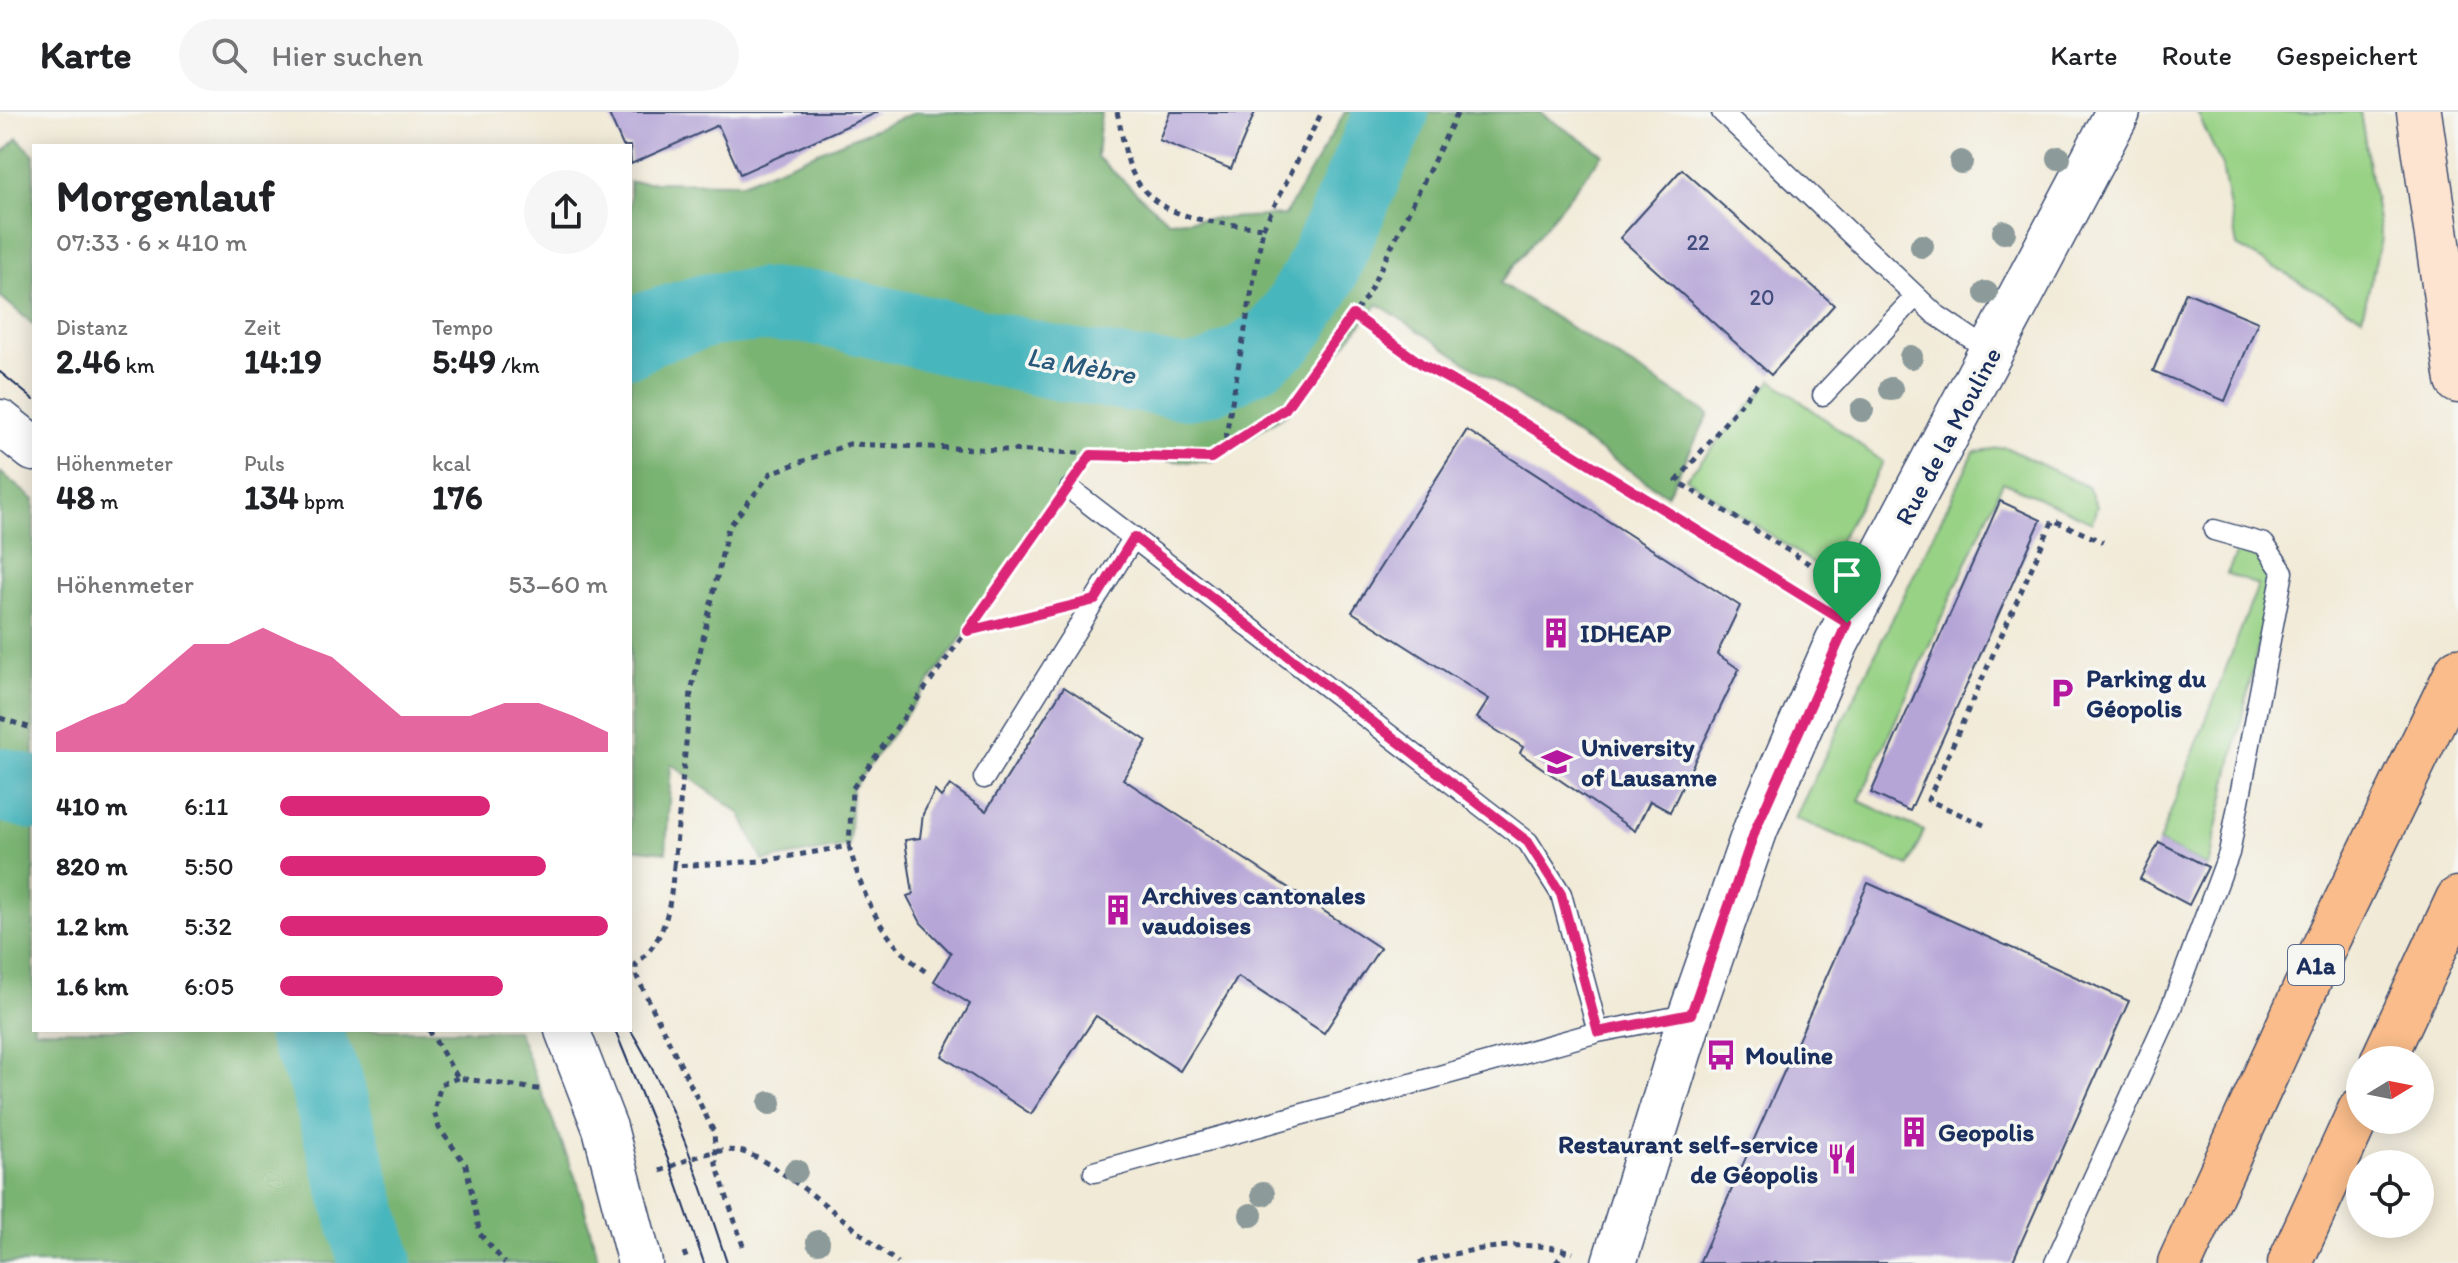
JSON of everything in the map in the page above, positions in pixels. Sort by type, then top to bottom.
[{"type":"highway","name":"A1a","points":[[2180,1263],[2326,943],[2458,670]]},
{"type":"highway","points":[[2390,1046],[2458,899]]},
{"type":"highway","points":[[2290,1263],[2349,1134]]},
{"type":"main road","points":[[2419,112],[2457,371]]},
{"type":"street","name":"Rue de la Mouline","points":[[1596,1259],[1691,1014],[1756,828],[1856,607],[2118,112]]},
{"type":"street","points":[[0,422],[32,447]]},
{"type":"street","points":[[568,1032],[605,1128],[640,1263]]},
{"type":"lane","points":[[1722,112],[1935,314],[1993,353]]},
{"type":"lane","points":[[1823,395],[1916,296]]},
{"type":"lane","points":[[1070,489],[1528,842],[1561,894],[1598,1032]]},
{"type":"lane","points":[[2055,1263],[2171,1008],[2229,853],[2283,572],[2264,544],[2214,530]]},
{"type":"lane","points":[[984,778],[1134,537]]},
{"type":"lane","points":[[1094,1172],[1598,1032],[1691,1014]]},
{"type":"path","points":[[1117,112],[1128,164],[1148,195],[1187,219],[1263,228]]},
{"type":"path","points":[[1224,448],[1263,228],[1322,112]]},
{"type":"path","points":[[743,1246],[716,1164],[718,1152],[714,1132],[636,975],[636,964],[653,950],[665,930],[691,692],[728,528],[771,473],[849,444],[1211,458],[1285,409],[1367,296],[1458,112]]},
{"type":"path","points":[[1353,315],[1423,365],[1856,607]]},
{"type":"path","points":[[1757,384],[1677,481],[1816,570],[1856,607]]},
{"type":"path","points":[[929,974],[906,958],[882,930],[862,892],[849,846],[852,789],[1070,489],[1091,455]]},
{"type":"path","points":[[1984,825],[1928,800],[2053,520],[2103,542]]},
{"type":"path","points":[[968,631],[1095,600]]},
{"type":"path","points":[[0,718],[32,728]]},
{"type":"path","points":[[674,866],[763,861],[849,846]]},
{"type":"path","points":[[430,1032],[458,1078]]},
{"type":"path","points":[[505,1263],[480,1234],[466,1165],[439,1128],[434,1111],[441,1084],[458,1078],[554,1092]]},
{"type":"path","points":[[652,1158],[657,1172],[718,1152],[741,1151],[788,1180],[898,1263]]},
{"type":"path","points":[[1419,1263],[1458,1252],[1507,1247],[1566,1250],[1596,1259]]},
{"type":"path","points":[[1556,1263],[1566,1250]]},
{"type":"green space","points":[[916,112],[1101,112],[1097,157],[1168,221],[1285,215],[1345,112],[1539,112],[1603,154],[1500,283],[1709,414],[1667,495],[1378,304],[1289,412],[1211,462],[1091,459],[852,789],[849,846],[763,861],[741,814],[671,764],[666,852],[632,848],[632,182],[742,183]]},
{"type":"green space","points":[[2197,112],[2360,112],[2381,239],[2362,317],[2237,246],[2222,166]]},
{"type":"green space","points":[[17,138],[32,153],[32,323],[0,296],[0,156]]},
{"type":"green space","points":[[1772,380],[1883,462],[1823,570],[1686,478]]},
{"type":"green space","points":[[2005,447],[2088,487],[2097,506],[2092,522],[2003,482],[1859,801],[1924,831],[1909,866],[1795,818],[1974,452]]},
{"type":"green space","points":[[0,472],[32,498],[32,1032],[518,1032],[578,1184],[599,1263],[0,1263]]},
{"type":"green space","points":[[2237,552],[2262,559],[2272,585],[2208,867],[2159,842],[2258,585],[2227,574]]},
{"type":"building","points":[[608,112],[878,112],[740,174],[718,125],[632,164],[632,144],[622,144]]},
{"type":"building","points":[[1170,112],[1255,112],[1231,169],[1159,140]]},
{"type":"building","points":[[1682,169],[1834,305],[1771,375],[1620,238]]},
{"type":"building","points":[[2186,292],[2258,322],[2225,401],[2153,371]]},
{"type":"building","name":"IDHEAP","points":[[1467,430],[1740,606],[1717,654],[1739,669],[1670,812],[1650,801],[1635,831],[1520,753],[1523,747],[1477,718],[1489,699],[1352,612]]},
{"type":"building","points":[[2000,501],[2041,520],[1910,811],[1871,793]]},
{"type":"building","name":"Archives cantonales vaudoises","points":[[1064,687],[1147,741],[1123,779],[1380,948],[1324,1033],[1238,977],[1180,1071],[1096,1016],[1031,1114],[942,1056],[970,1004],[934,981],[951,953],[921,923],[907,896],[913,894],[905,840],[920,838],[923,814],[935,791],[941,797],[950,785],[986,811]]},
{"type":"building","points":[[2159,842],[2208,867],[2189,905],[2140,879]]},
{"type":"building","name":"Geopolis","points":[[1868,883],[2129,1001],[2012,1263],[1699,1263]]},
{"type":"waterway","name":"La Mèbre","points":[[632,339],[646,329],[709,310],[762,305],[812,307],[1065,365],[1187,383],[1213,377],[1255,355],[1282,335],[1295,317],[1318,279],[1392,112]]},
{"type":"waterway","points":[[0,784],[32,792]]},
{"type":"waterway","points":[[304,1032],[325,1080],[376,1263]]},
{"type":"tram line","points":[[0,372],[32,398]]},
{"type":"tram line","points":[[616,1032],[671,1167],[704,1263]]},
{"type":"tram line","points":[[632,1032],[673,1114],[727,1263]]},
{"type":"place","name":"IDHEAP","points":[[1556,633]]},
{"type":"place","name":"Parking du Géopolis","points":[[2062,693]]},
{"type":"place","name":"University of Lausanne","points":[[1557,762]]},
{"type":"place","name":"Archives cantonales vaudoises","points":[[1118,910]]},
{"type":"place","name":"Mouline","points":[[1721,1055]]},
{"type":"place","name":"Geopolis","points":[[1914,1132]]},
{"type":"place","name":"Restaurant self-service de Géopolis","points":[[1842,1159]]},
{"type":"route","points":[[1353,315],[1423,365],[1480,396],[1847,623],[1756,828],[1691,1014],[1598,1032],[1561,894],[1528,842],[1134,537],[1095,600],[968,631],[1091,455],[1211,458],[1285,409],[1353,315]]}]
